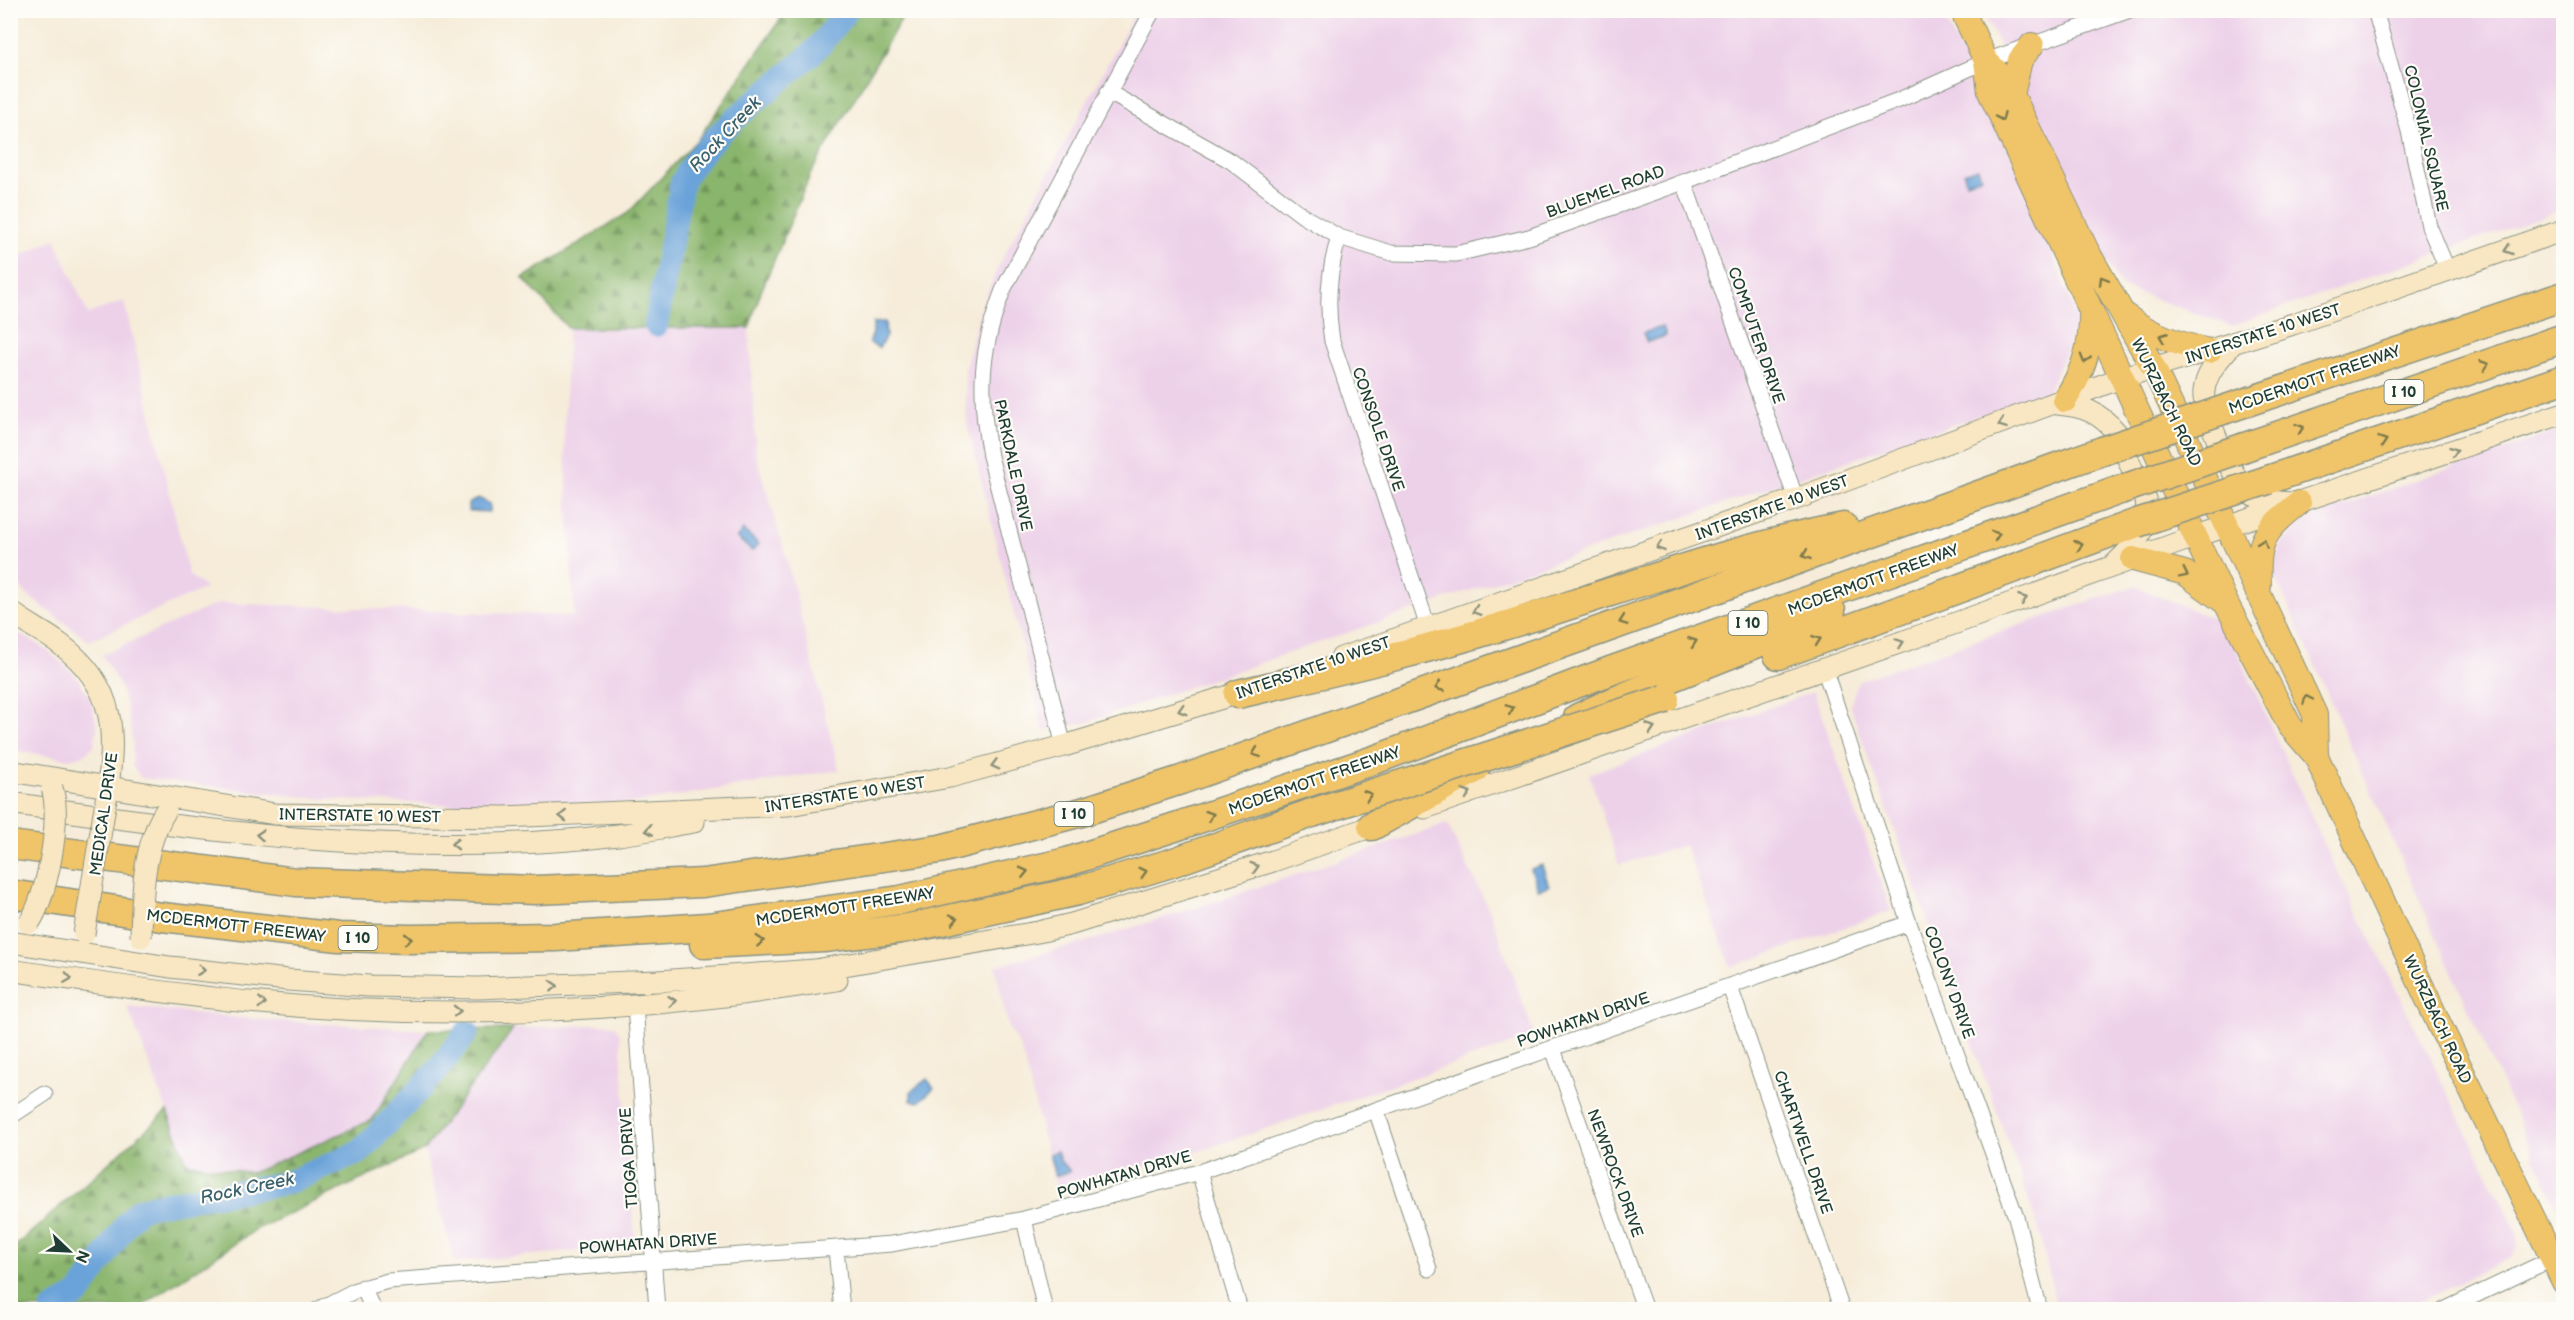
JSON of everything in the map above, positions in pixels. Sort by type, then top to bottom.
[{"type":"highway","points":[[2408,348],[2564,282]]},
{"type":"highway","name":"MCDERMOTT FREEWAY","points":[[10,845],[296,882],[524,890],[703,883],[940,849],[1082,812],[1181,780],[2102,451],[2564,296]]},
{"type":"highway","name":"MCDERMOTT FREEWAY","points":[[10,894],[162,917],[339,937],[491,939],[707,927],[900,900],[1067,862],[1377,759],[1610,671],[2120,490],[2564,338]]},
{"type":"highway","points":[[556,937],[652,947],[824,938],[909,928],[1078,891],[1171,863],[1312,813],[1665,699],[1809,643],[2137,523],[2564,380]]},
{"type":"highway","points":[[1238,694],[1374,663],[1493,629],[1734,552],[1804,534],[1941,508]]},
{"type":"highway","points":[[1372,826],[1440,786],[1615,700],[1779,636],[1957,549]]},
{"type":"main road","name":"WURZBACH ROAD","points":[[1962,10],[1986,61],[1990,92],[2194,537],[2290,726],[2316,756],[2439,1024],[2558,1256],[2564,1282]]},
{"type":"main road","points":[[2012,95],[2020,60],[2032,45]]},
{"type":"main road","name":"WURZBACH ROAD","points":[[1986,61],[2005,80],[2087,251],[2152,367],[2315,716],[2316,756]]},
{"type":"main road","name":"INTERSTATE 10 WEST","points":[[10,771],[32,774],[107,796],[197,800],[275,814],[459,818],[579,816],[789,805],[950,777],[1238,694],[1796,500],[2152,367],[2232,344],[2564,230]]},
{"type":"main road","points":[[2122,313],[2161,337],[2209,351]]},
{"type":"main road","points":[[2091,315],[2087,355],[2082,370],[2061,402],[2095,411],[2109,423],[2116,432],[2146,500],[2148,511],[2137,540],[2123,563]]},
{"type":"main road","points":[[2232,344],[2210,373],[2204,390],[2204,405],[2237,478],[2246,490],[2266,500],[2299,503]]},
{"type":"main road","points":[[10,970],[249,1002],[445,1011],[635,1005],[754,994],[853,978],[976,951],[1273,861],[2194,537],[2564,413]]},
{"type":"main road","points":[[2259,597],[2258,557],[2261,546],[2268,530],[2299,503]]},
{"type":"main road","points":[[2123,563],[2185,573],[2227,605]]},
{"type":"main road","name":"MEDICAL DRIVE","points":[[10,611],[74,654],[89,670],[105,698],[112,723],[113,745],[107,796],[83,944]]},
{"type":"main road","points":[[20,928],[36,909],[46,876],[56,799],[52,788],[32,774]]},
{"type":"main road","points":[[170,967],[151,953],[141,937],[142,898],[152,835],[166,810],[178,803],[197,800]]},
{"type":"main road","points":[[10,803],[222,832],[329,841],[448,844],[547,841],[619,835],[789,805]]},
{"type":"main road","points":[[10,942],[83,944],[170,967],[369,986],[538,987],[815,970],[1038,932]]},
{"type":"street","name":"PARKDALE DRIVE","points":[[1064,746],[990,456],[983,419],[982,370],[993,317],[1004,288],[1153,10]]},
{"type":"street","name":"BLUEMEL ROAD","points":[[1108,92],[1231,161],[1303,216],[1339,237],[1391,253],[1435,255],[1471,253],[1529,237],[1684,182],[1899,100],[1986,61],[2130,10]]},
{"type":"street","name":"COLONIAL SQUARE","points":[[2375,10],[2409,131],[2429,226],[2448,271]]},
{"type":"street","name":"COMPUTER DRIVE","points":[[1684,182],[1796,500]]},
{"type":"street","name":"CONSOLE DRIVE","points":[[1339,237],[1329,280],[1329,321],[1332,341],[1428,627]]},
{"type":"street","name":"COLONY DRIVE","points":[[1824,668],[1909,923],[2016,1217],[2040,1310]]},
{"type":"street","name":"POWHATAN DRIVE","points":[[317,1310],[363,1287],[406,1279],[892,1244],[1024,1219],[1199,1172],[1909,923]]},
{"type":"street","name":"CHARTWELL DRIVE","points":[[1730,987],[1842,1310]]},
{"type":"street","name":"TIOGA DRIVE","points":[[635,1005],[657,1310]]},
{"type":"street","name":"NEWROCK DRIVE","points":[[1553,1049],[1645,1310]]},
{"type":"street","points":[[10,1117],[45,1094]]},
{"type":"street","points":[[1376,1110],[1429,1269]]},
{"type":"street","points":[[1199,1172],[1240,1310]]},
{"type":"street","points":[[1024,1219],[1045,1310]]},
{"type":"street","points":[[836,1249],[842,1310]]},
{"type":"street","points":[[2444,1310],[2558,1256]]},
{"type":"street","points":[[363,1287],[373,1310]]},
{"type":"shaded area","points":[[1136,11],[1941,11],[2031,198],[2078,321],[2048,392],[1088,722],[1043,731],[967,423],[965,370],[980,310],[999,265]]},
{"type":"shaded area","points":[[1983,11],[2563,11],[2563,209],[2231,326],[2122,287],[2094,242]]},
{"type":"shaded area","points":[[55,239],[88,314],[124,301],[189,575],[206,588],[89,641],[27,595],[11,575],[11,260]]},
{"type":"shaded area","points":[[568,328],[749,328],[756,455],[786,557],[839,770],[633,803],[456,805],[323,799],[141,778],[132,766],[133,743],[126,705],[119,684],[102,655],[219,603],[574,616],[564,430]]},
{"type":"shaded area","points":[[2564,429],[2563,1221],[2273,572],[2280,545],[2305,519]]},
{"type":"shaded area","points":[[2134,586],[2224,623],[2332,861],[2518,1235],[2517,1248],[2510,1258],[2406,1309],[2057,1309],[2039,1230],[1850,707],[1858,681]]},
{"type":"shaded area","points":[[10,628],[48,651],[75,675],[91,699],[97,727],[94,746],[84,755],[70,759],[11,750]]},
{"type":"shaded area","points":[[1813,692],[1891,911],[1731,967],[1685,845],[1619,865],[1589,774]]},
{"type":"shaded area","points":[[1447,824],[1491,914],[1535,1036],[1209,1148],[1057,1191],[1021,1049],[1008,1026],[995,966],[1093,940]]},
{"type":"shaded area","points":[[127,1006],[262,1020],[428,1030],[372,1120],[252,1173],[187,1163]]},
{"type":"shaded area","points":[[610,1024],[616,1027],[620,1035],[635,1242],[631,1246],[454,1262],[424,1150],[513,1029]]},
{"type":"green space","points":[[786,11],[906,11],[811,173],[760,294],[749,328],[568,328],[523,278],[628,213],[698,139]]},
{"type":"green space","points":[[513,1029],[424,1150],[257,1229],[137,1309],[11,1309],[11,1250],[167,1111],[187,1163],[252,1173],[372,1120],[428,1030]]},
{"type":"water","points":[[1978,168],[1981,177],[1966,182],[1964,173]]},
{"type":"water","points":[[885,322],[886,336],[879,348],[869,343],[873,333],[873,323]]},
{"type":"water","points":[[1663,327],[1666,336],[1647,342],[1643,333]]},
{"type":"water","points":[[478,498],[490,504],[490,512],[468,511],[468,504]]},
{"type":"water","points":[[743,530],[759,544],[752,551],[737,538]]},
{"type":"water","points":[[1542,865],[1549,886],[1538,889],[1531,869]]},
{"type":"water","points":[[927,1079],[934,1088],[919,1102],[911,1101],[911,1091]]},
{"type":"water","points":[[1057,1151],[1061,1162],[1070,1171],[1055,1176],[1049,1154]]},
{"type":"waterway","name":"Rock Creek","points":[[656,325],[682,182],[694,163],[724,129],[812,53],[847,10]]},
{"type":"waterway","name":"Rock Creek","points":[[52,1310],[79,1294],[138,1210],[155,1205],[287,1183],[360,1152],[435,1073],[467,1032]]}]
